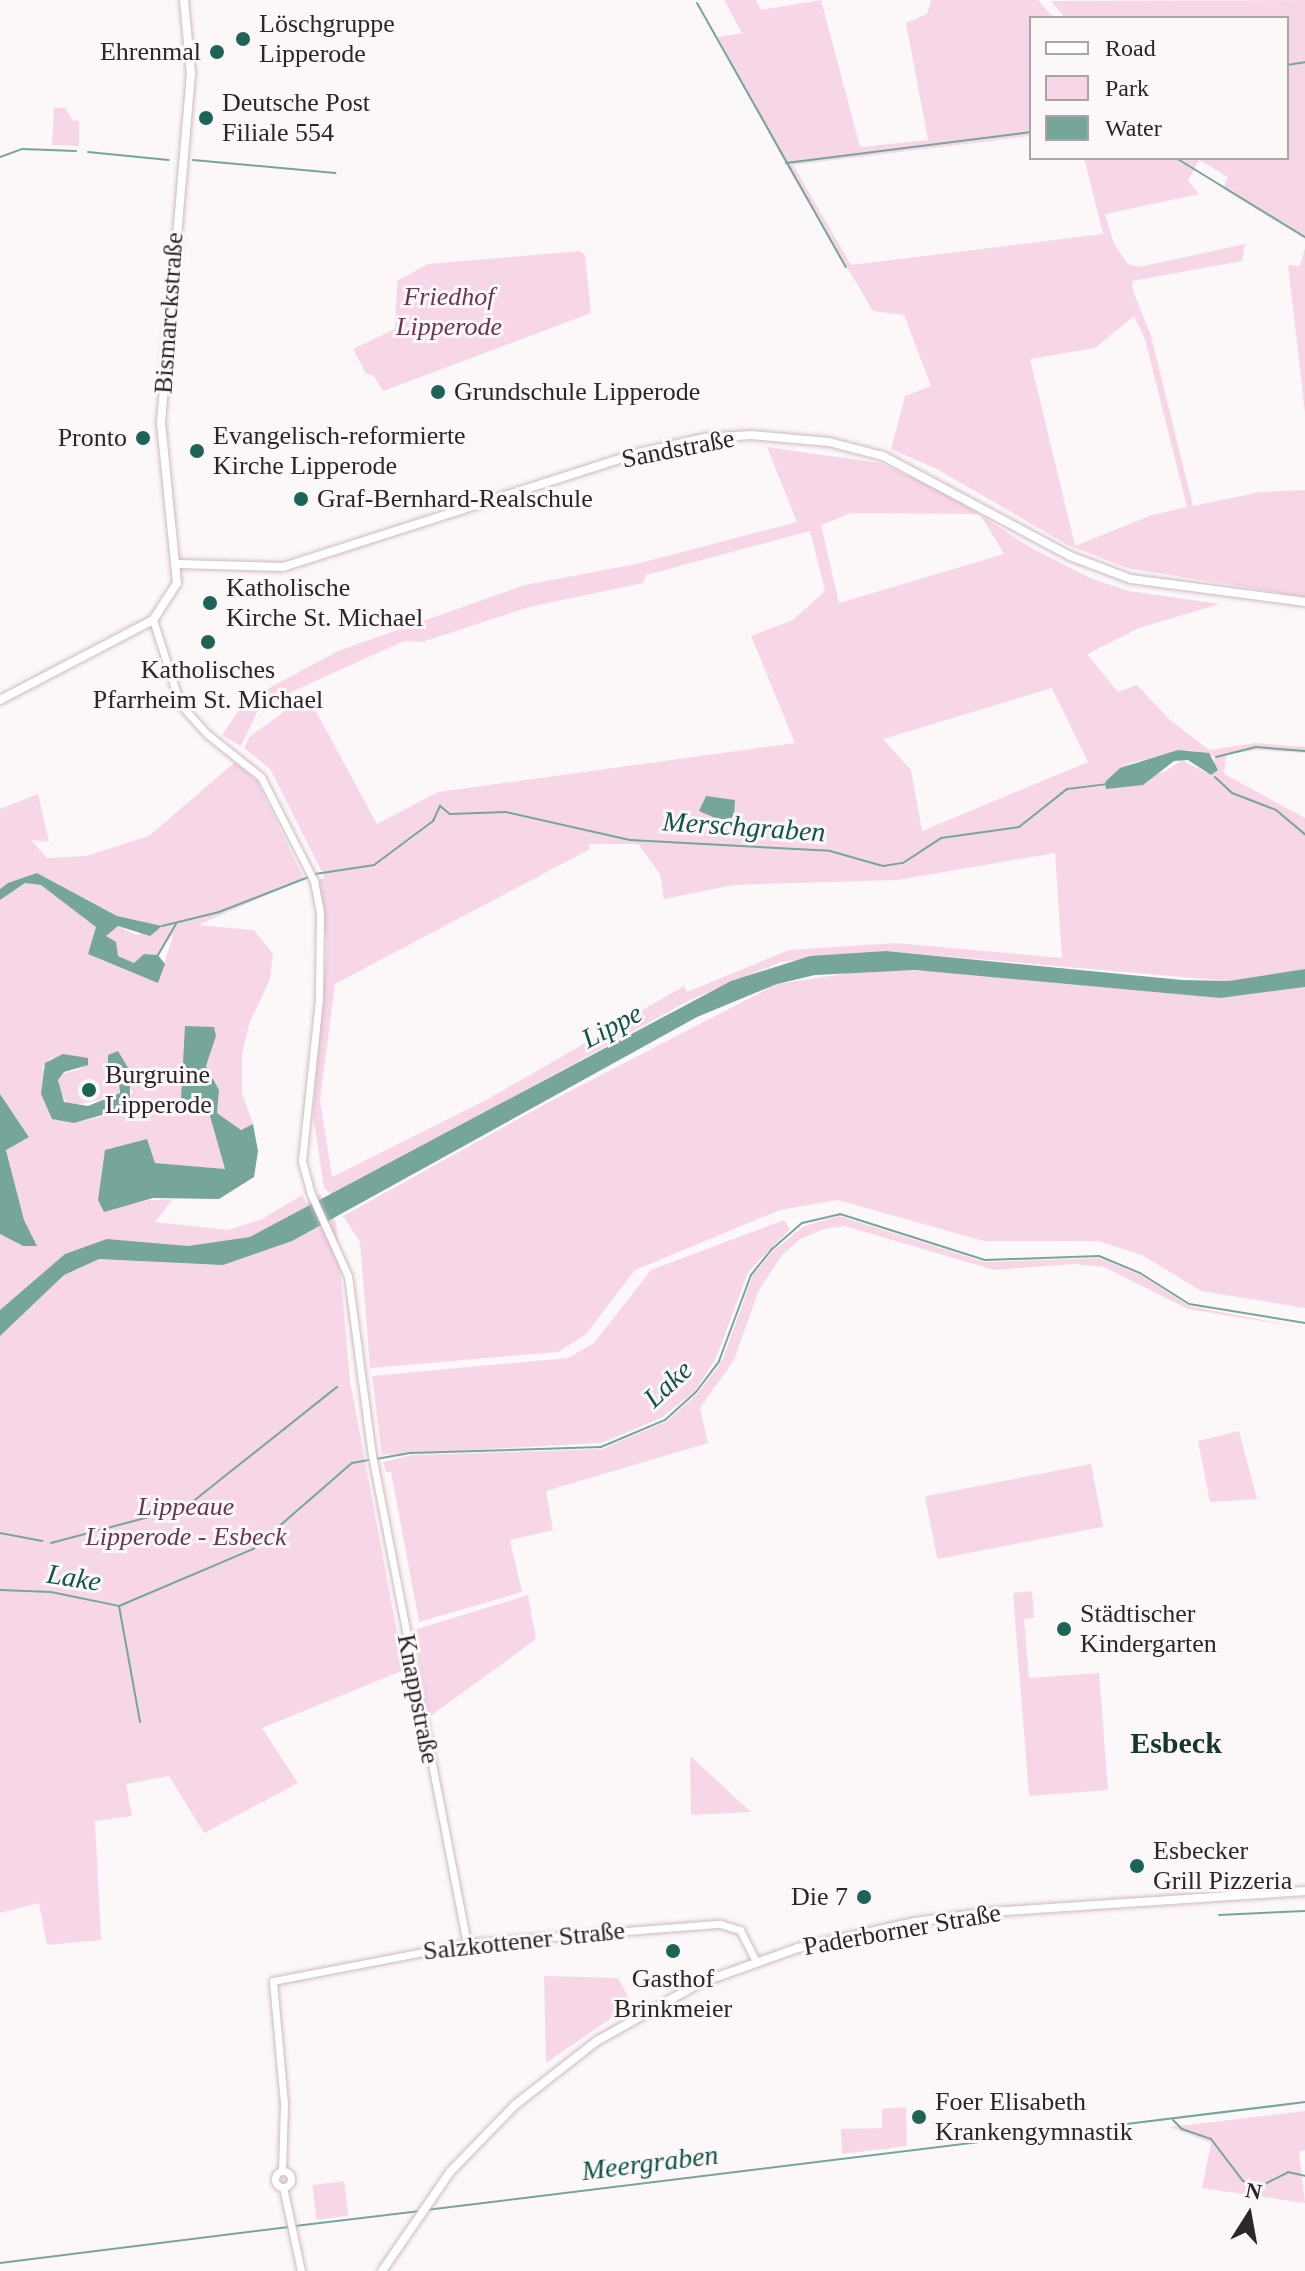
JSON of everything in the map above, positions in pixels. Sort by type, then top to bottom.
[{"type":"main road","name":"Bismarckstraße","points":[[153,620],[171,597],[178,564],[161,423],[191,74],[184,0]]},
{"type":"main road","name":"Sandstraße","points":[[178,564],[283,567],[652,449],[751,435],[829,442],[883,456],[1070,556],[1131,579],[1305,602]]},
{"type":"main road","points":[[0,700],[153,620]]},
{"type":"main road","name":"Paderborner Straße","points":[[382,2271],[424,2205],[482,2136],[549,2075],[655,2005],[756,1961],[855,1934],[985,1913],[1305,1891]]},
{"type":"street","name":"Knappstraße","points":[[153,620],[180,704],[265,783],[314,881],[320,912],[319,999],[301,1148],[311,1194],[330,1230],[352,1295],[372,1455],[467,1943]]},
{"type":"street","name":"Salzkottener Straße","points":[[301,2271],[283,2187],[291,2179],[282,2171],[284,2103],[273,1981],[467,1943],[720,1924],[740,1930],[756,1961]]},
{"type":"green space","points":[[724,0],[756,0],[761,10],[821,0],[860,147],[928,140],[906,23],[927,14],[931,0],[1038,0],[1052,16],[1029,16],[1029,136],[793,165],[851,265],[1103,234],[1084,160],[1199,160],[1188,181],[1199,194],[1105,214],[1114,244],[1128,264],[1139,267],[1245,244],[1242,261],[1132,281],[1133,291],[1151,336],[1193,506],[1260,492],[1305,490],[1305,597],[1127,568],[1066,544],[937,469],[891,449],[905,396],[931,386],[904,315],[873,311],[785,163],[718,37],[742,33]],"holes":[[[1134,316],[1145,339],[1187,507],[1152,515],[1075,546],[1030,359],[1095,348]]]},
{"type":"green space","points":[[1305,0],[1305,239],[1223,189],[1228,177],[1199,160],[1289,160],[1289,16],[1063,16],[1051,1]]},
{"type":"green space","points":[[54,108],[65,108],[73,121],[79,120],[79,146],[52,145]]},
{"type":"green space","points":[[1305,248],[1305,413],[1288,265],[1300,266]]},
{"type":"green space","name":"Friedhof Lipperode","points":[[580,251],[585,255],[591,313],[383,391],[373,375],[366,374],[353,349],[395,329],[397,281],[428,264]]},
{"type":"green space","points":[[767,447],[880,463],[948,494],[979,514],[851,513],[821,525],[839,603],[1004,554],[981,515],[1028,546],[1090,578],[1129,591],[1220,604],[1139,628],[1087,654],[1118,692],[1137,685],[1169,719],[1209,750],[1256,743],[1305,747],[1305,753],[1257,750],[1226,755],[1224,774],[1305,818],[1305,969],[1228,981],[886,951],[781,962],[690,1000],[333,1196],[324,1188],[313,1115],[327,945],[319,880],[325,878],[270,769],[244,748],[249,737],[307,695],[377,824],[438,792],[795,743],[751,636],[793,620],[825,591],[810,531],[646,575],[643,583],[529,607],[422,642],[404,641],[260,706],[241,746],[222,735],[245,701],[338,651],[525,585],[636,564],[797,522]],"holes":[[[1052,688],[1088,762],[922,831],[911,770],[883,739]],[[1190,750],[1215,757],[1211,775],[1182,760],[1164,772],[1105,782],[1130,763]],[[589,844],[638,844],[660,874],[664,899],[733,885],[897,880],[1055,853],[1062,958],[896,943],[789,950],[687,992],[684,986],[488,1099],[332,1177],[320,1100],[335,984],[590,849]]]},
{"type":"green space","name":"Lippeaue Lipperode - Esbeck","points":[[235,762],[257,781],[304,879],[198,925],[254,930],[273,954],[270,979],[249,1024],[242,1055],[242,1093],[253,1124],[241,1130],[217,1113],[219,1090],[206,1066],[216,1036],[186,1026],[225,1169],[154,1163],[146,1140],[105,1150],[104,1212],[134,1201],[173,1199],[155,1222],[228,1230],[262,1219],[302,1195],[306,1203],[320,1194],[336,1222],[350,1381],[404,1670],[262,1728],[298,1783],[204,1833],[169,1776],[126,1784],[132,1816],[95,1821],[101,1940],[47,1945],[39,1903],[0,1913],[0,1234],[22,1246],[37,1246],[24,1220],[6,1149],[29,1136],[0,1094],[0,900],[25,883],[42,885],[97,927],[88,954],[158,982],[174,933],[158,955],[144,954],[134,963],[118,956],[106,936],[109,929],[118,926],[136,935],[161,926],[117,916],[37,873],[0,889],[0,809],[38,794],[49,842],[31,840],[47,858],[86,856],[149,836]],"holes":[[[51,1058],[89,1061],[80,1069],[59,1075],[59,1090],[68,1106],[117,1097],[121,1088],[115,1066],[133,1092],[117,1113],[74,1123],[42,1068]]]},
{"type":"green space","points":[[869,970],[942,971],[1220,998],[1305,987],[1305,1308],[1201,1291],[1142,1255],[1098,1241],[984,1241],[838,1200],[780,1210],[635,1270],[586,1334],[558,1352],[370,1368],[360,1242],[343,1216],[547,1103],[777,984]]},
{"type":"green space","points":[[839,1216],[985,1262],[1099,1258],[1139,1274],[1189,1306],[1305,1328],[1188,1309],[1104,1267],[1075,1264],[994,1270],[845,1226],[824,1229],[800,1239],[782,1255],[758,1292],[734,1360],[700,1408],[708,1443],[546,1491],[553,1530],[510,1540],[522,1592],[419,1622],[391,1472],[386,1472],[383,1462],[412,1455],[602,1449],[667,1421],[698,1393],[722,1361],[753,1275],[773,1251],[804,1226]]},
{"type":"green space","points":[[784,1220],[790,1229],[748,1272],[716,1358],[695,1391],[661,1418],[601,1443],[382,1455],[372,1376],[568,1358],[594,1343],[651,1270]]},
{"type":"green space","points":[[1239,1431],[1257,1499],[1210,1502],[1198,1441]]},
{"type":"green space","points":[[1091,1464],[1103,1527],[937,1559],[925,1496]]},
{"type":"green space","points":[[1032,1591],[1034,1618],[1024,1619],[1029,1678],[1099,1673],[1108,1790],[1029,1796],[1013,1593]]},
{"type":"green space","points":[[528,1595],[536,1639],[429,1717],[414,1630]]},
{"type":"green space","points":[[690,1756],[751,1812],[691,1815]]},
{"type":"green space","points":[[544,1976],[618,1978],[632,2004],[546,2063]]},
{"type":"green space","points":[[906,2107],[907,2146],[842,2154],[841,2129],[882,2128],[882,2109]]},
{"type":"green space","points":[[1305,2111],[1305,2150],[1299,2152],[1305,2203],[1202,2188],[1211,2143],[1170,2127]]},
{"type":"green space","points":[[344,2181],[348,2216],[317,2220],[312,2185]]},
{"type":"water","points":[[1178,750],[1209,753],[1218,770],[1211,775],[1188,760],[1174,761],[1143,785],[1106,789],[1105,782],[1120,768]]},
{"type":"water","points":[[706,796],[735,800],[734,817],[720,820],[699,811]]},
{"type":"water","points":[[37,873],[117,916],[162,926],[150,936],[118,926],[106,936],[116,942],[118,956],[134,963],[144,954],[158,955],[165,964],[158,983],[88,954],[96,927],[41,885],[25,883],[0,900],[0,889],[8,883]]},
{"type":"water","points":[[886,951],[1182,980],[1228,981],[1305,969],[1305,987],[1220,998],[915,970],[815,975],[777,984],[697,1017],[292,1241],[223,1265],[99,1259],[64,1275],[0,1336],[0,1310],[65,1254],[107,1239],[188,1246],[250,1237],[731,981],[810,956]]},
{"type":"water","points":[[185,1026],[214,1027],[216,1036],[206,1066],[219,1090],[217,1113],[241,1130],[253,1124],[258,1151],[254,1177],[219,1199],[153,1198],[104,1212],[98,1200],[105,1150],[147,1139],[155,1163],[225,1169],[206,1102],[181,1099]]},
{"type":"water","points":[[118,1051],[130,1071],[130,1107],[74,1123],[52,1119],[41,1094],[45,1063],[63,1054],[88,1058],[88,1065],[64,1072],[58,1080],[64,1102],[88,1106],[120,1093],[118,1071],[108,1063],[108,1055]]},
{"type":"water","points":[[0,1094],[29,1137],[6,1150],[24,1220],[37,1246],[23,1246],[0,1234]]},
{"type":"waterway","points":[[697,3],[846,267]]},
{"type":"waterway","points":[[1289,65],[1305,62]]},
{"type":"waterway","points":[[786,163],[1029,132]]},
{"type":"waterway","points":[[0,157],[22,149],[76,151]]},
{"type":"waterway","points":[[88,152],[169,160]]},
{"type":"waterway","points":[[193,160],[335,173]]},
{"type":"waterway","points":[[1179,160],[1305,237]]},
{"type":"waterway","points":[[1216,757],[1256,747],[1305,751]]},
{"type":"waterway","name":"Merschgraben","points":[[1215,777],[1232,793],[1276,810],[1305,834]]},
{"type":"waterway","name":"Merschgraben","points":[[315,874],[374,865],[433,821],[440,806],[450,814],[506,812],[630,840],[830,851],[883,866],[903,863],[941,838],[1019,827],[1067,789],[1105,784]]},
{"type":"waterway","name":"Merschgraben","points":[[162,926],[219,912],[309,877]]},
{"type":"waterway","points":[[158,955],[176,924]]},
{"type":"waterway","name":"Lake","points":[[376,1459],[411,1453],[601,1447],[665,1420],[696,1392],[719,1361],[751,1275],[771,1250],[802,1223],[840,1214],[985,1260],[1099,1256],[1140,1273],[1189,1304],[1305,1323]]},
{"type":"waterway","points":[[51,1543],[186,1507],[337,1387]]},
{"type":"waterway","name":"Lake","points":[[0,1590],[51,1592],[119,1606],[253,1549],[352,1463],[369,1460]]},
{"type":"waterway","points":[[0,1533],[42,1541]]},
{"type":"waterway","points":[[119,1606],[140,1722]]},
{"type":"waterway","points":[[1219,1915],[1305,1911]]},
{"type":"waterway","name":"Meergraben","points":[[426,2210],[1305,2102]]},
{"type":"waterway","points":[[1173,2120],[1182,2129],[1211,2139],[1243,2181],[1263,2185],[1288,2172],[1305,2176]]},
{"type":"waterway","name":"Meergraben","points":[[295,2226],[420,2211]]},
{"type":"waterway","name":"Meergraben","points":[[0,2263],[289,2227]]},
{"type":"place","name":"Löschgruppe Lipperode","points":[[243,39]]},
{"type":"place","name":"Ehrenmal","points":[[217,52]]},
{"type":"place","name":"Deutsche Post Filiale 554","points":[[206,118]]},
{"type":"place","name":"Grundschule Lipperode","points":[[438,392]]},
{"type":"place","name":"Pronto","points":[[143,438]]},
{"type":"place","name":"Evangelisch-reformierte Kirche Lipperode","points":[[197,451]]},
{"type":"place","name":"Graf-Bernhard-Realschule","points":[[301,499]]},
{"type":"place","name":"Katholische Kirche St. Michael","points":[[210,603]]},
{"type":"place","name":"Katholisches Pfarrheim St. Michael","points":[[208,642]]},
{"type":"place","name":"Burgruine Lipperode","points":[[89,1090]]},
{"type":"place","name":"Städtischer Kindergarten","points":[[1064,1629]]},
{"type":"place","name":"Esbecker Grill Pizzeria","points":[[1137,1866]]},
{"type":"place","name":"Die 7","points":[[864,1897]]},
{"type":"place","name":"Gasthof Brinkmeier","points":[[673,1951]]},
{"type":"place","name":"Foer Elisabeth Krankengymnastik","points":[[919,2117]]},
{"type":"district","name":"Esbeck","points":[[1176,1743]]},
{"type":"water label","name":"Lippe","points":[[612,1026]]}]
